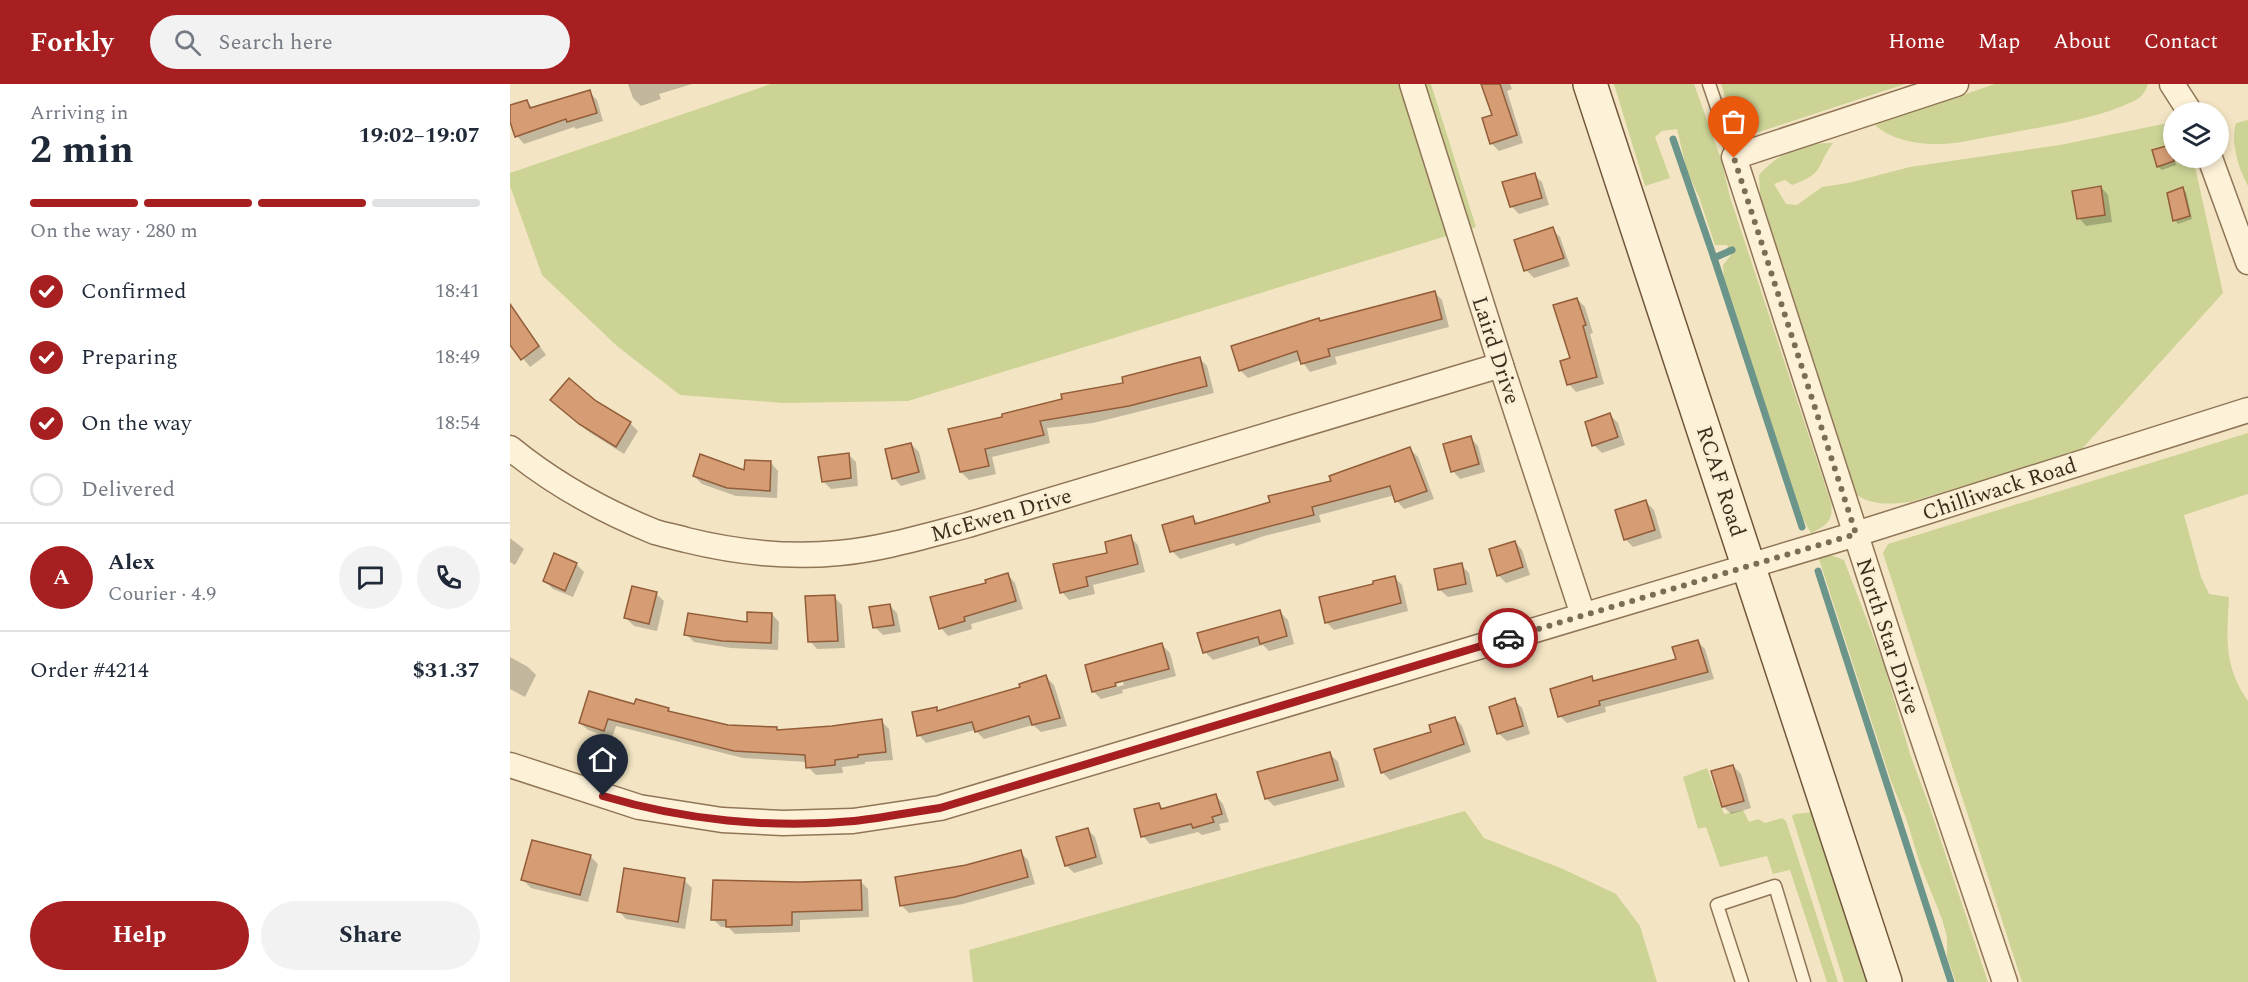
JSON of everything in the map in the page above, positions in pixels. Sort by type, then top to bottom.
[{"type":"main road","name":"RCAF Road","points":[[1590,84],[1885,982]]},
{"type":"street","name":"Laird Drive","points":[[1412,84],[1583,615]]},
{"type":"street","points":[[1734,158],[1956,84]]},
{"type":"street","points":[[2172,84],[2184,102]]},
{"type":"street","name":"North Star Drive","points":[[1734,158],[1898,665],[2005,982]]},
{"type":"street","points":[[2214,168],[2248,262]]},
{"type":"street","name":"McEwen Drive","points":[[510,448],[550,479],[599,506],[657,532],[743,551],[792,554],[839,553],[895,544],[968,525],[1501,365]]},
{"type":"street","name":"Chilliwack Road","points":[[510,765],[639,807],[711,819],[783,823],[853,821],[940,808],[1856,534],[2248,410]]},
{"type":"lane","name":"North Star Drive","points":[[1709,84],[1734,158]]},
{"type":"lane","points":[[1742,982],[1717,905],[1775,886],[1804,982]]},
{"type":"green space","points":[[771,84],[1431,84],[1476,227],[908,401],[783,403],[680,395],[617,346],[542,275],[510,186],[510,173]]},
{"type":"green space","points":[[1614,84],[1694,84],[1721,159],[1730,197],[1831,503],[1832,509],[1828,522],[1811,533],[1802,517],[1724,280],[1723,265],[1731,255],[1727,245],[1715,245],[1699,197],[1687,171],[1677,129],[1662,131],[1655,137],[1670,178],[1645,186]]},
{"type":"green space","points":[[1721,84],[1905,84],[1759,132],[1742,126],[1732,116]]},
{"type":"green space","points":[[1995,84],[2148,84],[2137,100],[2102,113],[2068,122],[1959,142],[1935,144],[1911,142],[1888,134],[1875,125]]},
{"type":"green space","points":[[2248,120],[2248,186],[2241,172],[2234,131],[2236,123]]},
{"type":"green space","points":[[2163,124],[2163,168],[2195,168],[2223,293],[2080,451],[1910,502],[1890,504],[1863,499],[1857,495],[1760,194],[1759,175],[1775,160],[1792,150],[1822,143],[1833,143],[1815,173],[1810,177],[1792,185],[1785,180],[1774,184],[1786,204],[1797,205],[1822,187],[1848,183],[1910,167],[2060,145]]},
{"type":"green space","points":[[2248,433],[2248,494],[2184,515],[2201,577],[2209,594],[2229,597],[2228,651],[2230,663],[2248,701],[2248,982],[2022,982],[1883,553],[1888,544]]},
{"type":"green space","points":[[1825,556],[1844,560],[1884,665],[1910,754],[1988,982],[1956,982],[1947,957],[1947,937],[1942,919],[1891,781],[1819,559]]},
{"type":"green space","points":[[1707,768],[1724,814],[1743,810],[1749,822],[1758,819],[1765,823],[1782,818],[1786,821],[1838,982],[1827,982],[1790,870],[1773,874],[1767,856],[1720,867],[1706,827],[1698,829],[1683,777]]},
{"type":"green space","points":[[1465,811],[1484,838],[1563,869],[1616,894],[1640,926],[1657,982],[973,982],[969,950]]},
{"type":"green space","points":[[1813,812],[1869,982],[1844,982],[1792,816]]},
{"type":"building","points":[[1481,84],[1500,84],[1517,135],[1490,144],[1482,118],[1492,115]]},
{"type":"building","points":[[590,90],[597,113],[567,122],[566,119],[515,137],[510,122],[510,105],[527,100],[530,108]]},
{"type":"building","points":[[2163,147],[2163,165],[2157,167],[2152,150]]},
{"type":"building","points":[[1535,173],[1542,198],[1510,207],[1502,182]]},
{"type":"building","points":[[2101,186],[2105,215],[2077,219],[2072,191]]},
{"type":"building","points":[[2183,187],[2190,216],[2173,221],[2167,193]]},
{"type":"building","points":[[1553,227],[1564,258],[1524,271],[1514,240]]},
{"type":"building","points":[[1435,291],[1442,319],[1328,349],[1330,356],[1301,364],[1297,351],[1239,371],[1231,346],[1319,318],[1320,321]]},
{"type":"building","points":[[1577,298],[1586,325],[1583,326],[1597,377],[1567,385],[1560,361],[1570,358],[1553,305]]},
{"type":"building","points":[[510,304],[539,346],[521,360],[510,345]]},
{"type":"building","points":[[1200,357],[1207,386],[1129,406],[1040,421],[1044,435],[985,449],[989,466],[960,472],[948,429],[1002,417],[1002,414],[1062,399],[1061,394],[1123,383],[1122,377]]},
{"type":"building","points":[[569,378],[596,401],[631,422],[616,447],[579,424],[550,400]]},
{"type":"building","points":[[1610,413],[1618,437],[1592,446],[1585,422]]},
{"type":"building","points":[[1471,436],[1479,464],[1451,472],[1443,444]]},
{"type":"building","points":[[911,443],[919,472],[892,479],[885,449]]},
{"type":"building","points":[[1410,447],[1427,491],[1395,502],[1390,486],[1312,507],[1314,515],[1170,552],[1162,525],[1193,516],[1195,524],[1270,502],[1268,496],[1331,481],[1329,476]]},
{"type":"building","points":[[849,453],[851,478],[822,482],[818,457]]},
{"type":"building","points":[[700,454],[744,470],[745,460],[771,461],[770,491],[727,488],[693,476]]},
{"type":"building","points":[[1646,500],[1655,530],[1624,540],[1615,510]]},
{"type":"building","points":[[1131,535],[1138,564],[1086,577],[1088,586],[1060,593],[1053,564],[1107,553],[1105,542]]},
{"type":"building","points":[[1515,541],[1523,567],[1497,576],[1489,549]]},
{"type":"building","points":[[554,553],[577,563],[565,591],[543,581]]},
{"type":"building","points":[[1462,563],[1466,584],[1438,590],[1434,569]]},
{"type":"building","points":[[1008,573],[1016,601],[964,617],[965,621],[939,629],[930,597],[986,583],[985,580]]},
{"type":"building","points":[[1395,576],[1401,603],[1325,623],[1319,597],[1373,584],[1373,581]]},
{"type":"building","points":[[632,586],[657,592],[649,624],[624,618]]},
{"type":"building","points":[[835,595],[838,641],[808,642],[805,596]]},
{"type":"building","points":[[890,604],[894,625],[873,628],[869,607]]},
{"type":"building","points":[[1280,610],[1287,636],[1260,644],[1258,637],[1203,653],[1197,633]]},
{"type":"building","points":[[747,612],[772,613],[771,643],[722,641],[684,635],[688,613],[747,622]]},
{"type":"building","points":[[1698,640],[1708,672],[1599,701],[1600,705],[1558,717],[1550,689],[1592,676],[1593,681],[1676,659],[1672,647]]},
{"type":"building","points":[[1162,643],[1169,669],[1115,683],[1116,686],[1092,692],[1085,665]]},
{"type":"building","points":[[1046,675],[1060,718],[1032,725],[1029,716],[975,732],[972,722],[917,736],[912,712],[937,707],[937,711],[1020,687],[1019,684]]},
{"type":"building","points":[[589,691],[634,704],[636,699],[669,708],[668,711],[728,725],[777,727],[777,730],[882,719],[886,752],[835,760],[835,765],[806,768],[805,755],[734,751],[608,719],[604,731],[579,723]]},
{"type":"building","points":[[1515,698],[1523,726],[1497,734],[1489,707]]},
{"type":"building","points":[[1455,717],[1464,744],[1381,773],[1374,749],[1431,732],[1429,725]]},
{"type":"building","points":[[1330,752],[1338,780],[1265,799],[1257,772]]},
{"type":"building","points":[[1733,765],[1744,801],[1722,807],[1711,771]]},
{"type":"building","points":[[1216,794],[1222,814],[1212,817],[1214,822],[1193,828],[1191,824],[1141,837],[1134,809],[1159,803],[1161,809]]},
{"type":"building","points":[[1088,828],[1096,857],[1065,866],[1056,837]]},
{"type":"building","points":[[532,840],[591,855],[580,895],[521,880]]},
{"type":"building","points":[[1021,850],[1028,877],[955,897],[900,906],[895,877],[966,865]]},
{"type":"building","points":[[624,868],[685,878],[678,922],[617,912]]},
{"type":"building","points":[[713,880],[800,882],[861,880],[862,910],[792,912],[792,925],[726,927],[726,920],[711,920]]},
{"type":"waterway","points":[[1673,139],[1802,527]]},
{"type":"waterway","points":[[1714,258],[1732,250]]},
{"type":"waterway","points":[[1818,571],[1951,982]]},
{"type":"way so far","points":[[1508,638],[1856,534],[1734,158]]},
{"type":"route","points":[[603,796],[639,807],[722,820],[783,823],[853,821],[940,808],[1508,638]]}]
